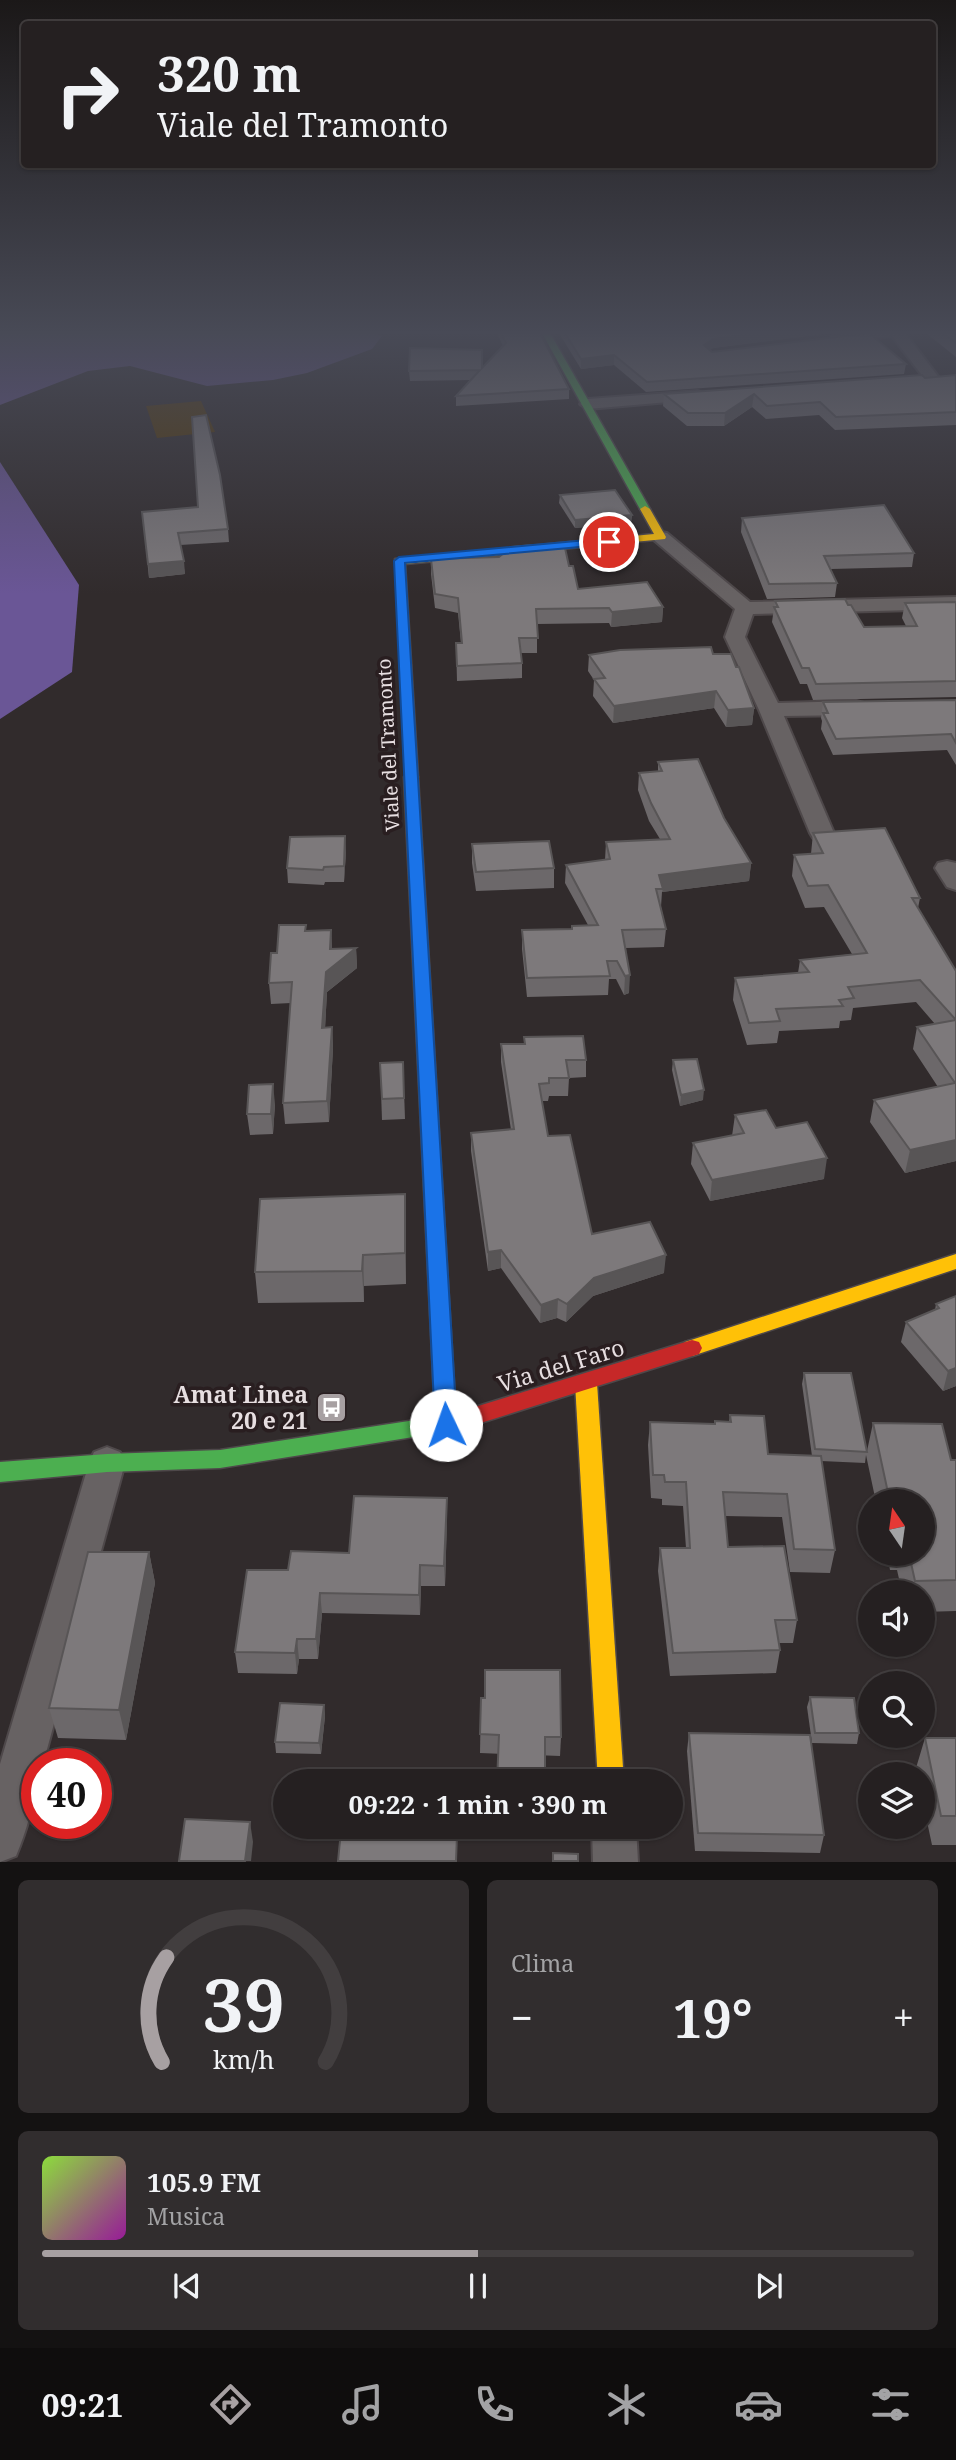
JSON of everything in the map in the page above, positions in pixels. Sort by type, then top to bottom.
[{"type":"street","points":[[597,420],[662,537],[746,608],[956,603]]},
{"type":"street","name":"Viale del Tramonto","points":[[446,1425],[399,561],[662,537]]},
{"type":"street","points":[[746,608],[735,637],[771,710],[822,834]]},
{"type":"street","points":[[771,710],[876,708]]},
{"type":"street","name":"Via del Faro","points":[[0,1472],[107,1463],[220,1460],[446,1425],[586,1383],[956,1261]]},
{"type":"street","points":[[586,1383],[610,1769]]},
{"type":"street","points":[[0,1840],[107,1463]]},
{"type":"street","points":[[615,1839],[616,1861]]},
{"type":"shaded area","points":[[151,420],[210,420],[215,432],[157,438]]},
{"type":"shaded area","points":[[0,462],[79,585],[72,672],[0,719]]},
{"type":"building","points":[[192,420],[207,420],[220,475],[228,529],[178,533],[184,561],[148,564],[142,512],[198,507]]},
{"type":"building","points":[[615,490],[632,515],[575,520],[560,495]]},
{"type":"building","points":[[884,505],[914,553],[824,556],[837,583],[769,584],[742,518]]},
{"type":"building","points":[[531,545],[531,549],[565,548],[569,566],[573,566],[578,589],[647,582],[663,607],[612,612],[609,608],[536,609],[538,638],[519,638],[522,663],[457,666],[456,643],[462,643],[458,598],[435,594],[431,559],[499,557],[511,547]]},
{"type":"building","points":[[845,599],[864,627],[917,626],[905,603],[956,602],[956,681],[816,684],[809,668],[802,668],[774,607],[778,607],[775,601]]},
{"type":"building","points":[[711,647],[713,654],[731,654],[736,667],[739,667],[754,708],[728,710],[716,691],[614,706],[594,679],[605,678],[589,655],[620,650]]},
{"type":"building","points":[[956,700],[956,743],[951,734],[836,739],[823,713],[828,713],[823,702]]},
{"type":"building","points":[[698,759],[724,818],[751,863],[659,875],[663,889],[656,889],[666,929],[622,930],[630,975],[625,976],[617,961],[607,961],[610,976],[527,978],[522,930],[572,929],[572,926],[598,925],[566,865],[610,859],[606,842],[670,839],[639,773],[662,771],[658,762]]},
{"type":"building","points":[[885,828],[920,898],[912,898],[956,971],[956,1020],[920,980],[848,987],[854,998],[839,1000],[843,1006],[776,1009],[780,1021],[749,1023],[735,978],[809,972],[800,960],[867,953],[828,885],[808,886],[794,855],[823,853],[813,833]]},
{"type":"building","points":[[345,836],[344,866],[324,867],[323,870],[287,868],[290,837]]},
{"type":"building","points":[[549,841],[554,868],[476,872],[472,844]]},
{"type":"building","points":[[279,925],[306,925],[305,931],[331,930],[330,949],[356,948],[326,972],[322,1028],[332,1027],[327,1101],[283,1103],[292,982],[269,983],[271,953],[277,953]]},
{"type":"building","points":[[956,1020],[956,1140],[910,1150],[874,1100],[955,1083],[917,1027]]},
{"type":"building","points":[[583,1036],[586,1060],[566,1060],[569,1078],[549,1078],[549,1083],[539,1084],[548,1136],[570,1135],[592,1234],[650,1222],[666,1255],[594,1278],[567,1304],[558,1299],[541,1305],[501,1250],[488,1252],[471,1133],[514,1129],[501,1044],[525,1044],[524,1037]]},
{"type":"building","points":[[697,1059],[704,1090],[681,1095],[673,1060]]},
{"type":"building","points":[[403,1062],[404,1098],[382,1099],[380,1063]]},
{"type":"building","points":[[273,1084],[271,1114],[247,1114],[249,1085]]},
{"type":"building","points":[[766,1110],[776,1128],[807,1122],[827,1158],[712,1180],[693,1143],[744,1133],[735,1115]]},
{"type":"building","points":[[405,1194],[405,1253],[363,1255],[362,1271],[255,1272],[260,1199]]},
{"type":"building","points":[[956,1296],[956,1368],[948,1371],[906,1322],[939,1308],[936,1304]]},
{"type":"building","points":[[804,1373],[851,1373],[867,1452],[815,1449]]},
{"type":"building","points":[[730,1415],[764,1416],[768,1454],[821,1456],[835,1550],[794,1549],[787,1494],[723,1492],[728,1547],[784,1546],[797,1620],[775,1620],[780,1650],[673,1653],[660,1548],[690,1548],[686,1482],[665,1482],[664,1475],[653,1475],[650,1422],[715,1424],[715,1421],[731,1422]]},
{"type":"building","points":[[873,1423],[942,1424],[951,1460],[956,1460],[956,1580],[915,1580],[912,1566],[935,1566],[935,1489],[887,1489]]},
{"type":"building","points":[[354,1496],[447,1498],[444,1566],[420,1565],[419,1595],[320,1593],[316,1639],[297,1639],[295,1653],[235,1652],[247,1570],[288,1570],[291,1551],[349,1553]]},
{"type":"building","points":[[88,1552],[149,1552],[119,1710],[49,1708]]},
{"type":"building","points":[[485,1670],[560,1670],[561,1737],[545,1737],[545,1769],[498,1769],[499,1735],[480,1734],[481,1698],[485,1698]]},
{"type":"building","points":[[810,1697],[854,1698],[858,1733],[815,1733]]},
{"type":"building","points":[[280,1703],[324,1705],[319,1743],[275,1742]]},
{"type":"building","points":[[689,1733],[810,1735],[824,1835],[698,1833]]},
{"type":"building","points":[[935,1738],[956,1738],[956,1816],[941,1816],[935,1787],[935,1762],[930,1762],[927,1748],[935,1748]]},
{"type":"building","points":[[185,1819],[250,1822],[245,1861],[179,1861]]},
{"type":"building","points":[[340,1839],[457,1839],[456,1861],[338,1861]]},
{"type":"building","points":[[553,1853],[578,1854],[578,1861],[553,1861]]},
{"type":"traffic: fast","points":[[595,420],[645,509]]},
{"type":"traffic: fast","points":[[411,777],[446,1425]]},
{"type":"traffic: fast","points":[[0,1472],[107,1463],[220,1459],[449,1424]]},
{"type":"traffic: slow","points":[[411,777],[399,561],[661,537],[645,509]]},
{"type":"traffic: slow","points":[[692,1348],[956,1261]]},
{"type":"traffic: slow","points":[[586,1383],[610,1769]]},
{"type":"traffic: jam","points":[[449,1424],[692,1348]]},
{"type":"place","name":"Amat Linea 20 e 21","points":[[331,1408]]},
{"type":"route","points":[[446,1425],[399,561],[609,542]]}]
